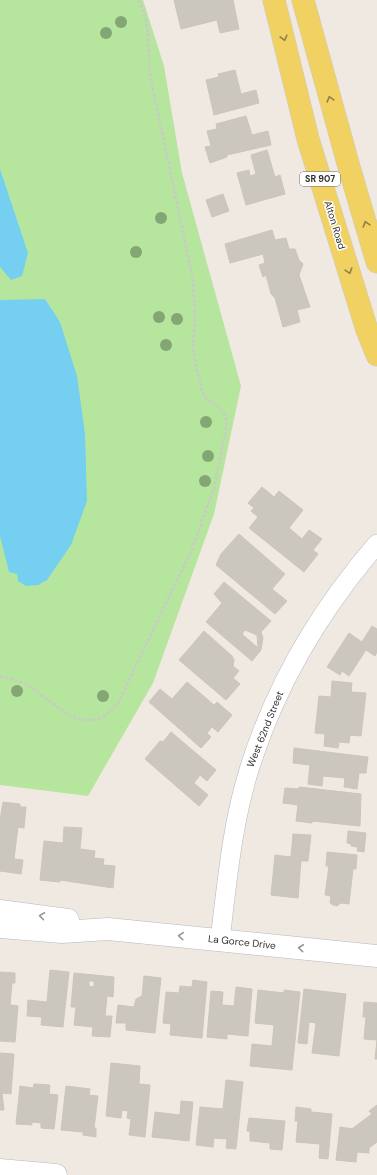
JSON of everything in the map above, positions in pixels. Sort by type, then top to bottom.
[{"type":"main road","name":"Alton Road","points":[[274,0],[308,139],[367,330],[377,355]]},
{"type":"main road","name":"SR 907","points":[[303,0],[377,262]]},
{"type":"main road","name":"La Gorce Drive","points":[[0,911],[63,919],[108,929],[377,956]]},
{"type":"main road","name":"La Gorce Drive","points":[[0,927],[62,932],[108,929]]},
{"type":"main road","points":[[0,1170],[56,1175]]},
{"type":"street","name":"West 62nd Street","points":[[220,940],[237,818],[249,769],[259,742],[287,675],[311,632],[328,606],[377,544]]},
{"type":"path","points":[[0,677],[20,681],[73,717],[87,720],[100,718],[108,714],[118,703],[192,549],[214,488],[227,426],[226,415],[219,407],[204,397],[194,362],[193,280],[150,75],[148,50],[150,34],[138,0]]},
{"type":"green space","points":[[0,0],[143,0],[164,66],[182,173],[241,386],[214,514],[153,683],[88,796],[0,785]]},
{"type":"water","points":[[0,169],[28,253],[22,276],[11,280],[0,267]]},
{"type":"water","points":[[45,299],[60,322],[77,376],[85,434],[87,501],[71,545],[47,580],[38,585],[26,586],[18,581],[17,574],[9,572],[0,536],[0,300]]},
{"type":"building","points":[[174,0],[233,0],[239,29],[220,33],[217,20],[181,29]]},
{"type":"building","points":[[235,70],[241,94],[256,90],[259,103],[214,115],[206,80],[219,77],[218,74]]},
{"type":"building","points":[[246,116],[252,135],[268,131],[271,145],[227,155],[227,157],[210,163],[205,147],[211,146],[207,131],[217,129],[216,124]]},
{"type":"building","points":[[267,150],[275,177],[280,175],[285,194],[246,205],[237,173],[249,170],[250,176],[256,174],[251,155]]},
{"type":"building","points":[[223,194],[229,211],[212,217],[206,200]]},
{"type":"building","points":[[272,230],[275,240],[286,238],[289,249],[295,249],[299,260],[303,264],[299,275],[310,307],[297,310],[300,322],[283,327],[275,298],[271,294],[266,275],[263,277],[259,265],[265,263],[263,254],[230,263],[225,244]]},
{"type":"building","points":[[262,487],[274,497],[279,491],[303,510],[289,528],[302,539],[309,530],[322,539],[313,550],[318,554],[304,572],[249,528],[258,517],[251,511],[254,508],[248,503]]},
{"type":"building","points":[[239,534],[285,574],[272,589],[287,601],[275,614],[216,565],[221,554]]},
{"type":"building","points":[[224,582],[271,621],[261,632],[263,638],[261,650],[252,661],[206,622],[222,603],[214,594]],"holes":[[[245,630],[257,635],[258,648],[242,634]]]},
{"type":"building","points":[[372,626],[377,629],[377,652],[375,656],[366,650],[349,676],[342,671],[340,675],[327,667],[349,633],[362,642]]},
{"type":"building","points":[[204,631],[232,656],[234,660],[233,666],[239,671],[233,678],[240,684],[226,700],[179,660]]},
{"type":"building","points":[[332,681],[352,683],[351,692],[366,693],[361,736],[350,735],[349,743],[339,742],[338,748],[324,746],[325,734],[315,733],[319,696],[331,697]]},
{"type":"building","points":[[187,682],[214,705],[217,702],[232,715],[218,732],[212,727],[207,733],[211,737],[201,748],[149,702],[160,689],[172,699]]},
{"type":"building","points":[[171,732],[216,770],[207,781],[200,775],[194,783],[208,795],[199,806],[145,759],[160,741],[163,742]]},
{"type":"building","points":[[294,748],[368,757],[366,773],[359,773],[357,789],[344,787],[345,778],[323,776],[322,786],[308,784],[310,765],[293,763]]},
{"type":"building","points":[[299,787],[361,794],[360,826],[312,821],[312,823],[296,821],[298,805],[283,803],[285,788],[299,789]]},
{"type":"building","points":[[3,802],[20,804],[20,807],[26,807],[24,828],[18,827],[14,859],[23,860],[21,874],[0,871],[0,820]]},
{"type":"building","points":[[64,827],[82,828],[80,849],[95,851],[94,858],[104,859],[103,865],[115,866],[113,888],[60,880],[60,882],[40,880],[44,841],[63,843]]},
{"type":"building","points":[[348,831],[366,833],[364,852],[357,851],[358,847],[351,846],[351,844],[347,843]]},
{"type":"building","points":[[293,834],[311,835],[308,861],[301,861],[298,898],[271,895],[275,855],[291,857]]},
{"type":"building","points":[[327,852],[357,855],[356,869],[353,869],[349,904],[341,903],[337,906],[333,905],[330,903],[331,896],[325,895],[329,866],[326,866]]},
{"type":"building","points":[[50,970],[69,972],[63,1027],[41,1025],[42,1017],[27,1016],[28,1000],[47,1002]]},
{"type":"building","points":[[0,972],[15,973],[15,983],[12,983],[10,1005],[18,1006],[15,1042],[0,1041]]},
{"type":"building","points":[[74,973],[114,977],[113,997],[107,996],[105,1016],[112,1016],[110,1037],[92,1036],[93,1027],[74,1025],[76,1007],[71,1007]],"holes":[[[89,981],[94,981],[94,987],[89,986]]]},
{"type":"building","points":[[144,976],[161,978],[155,1033],[126,1030],[126,1023],[116,1023],[118,1005],[134,1007],[136,999],[142,996]]},
{"type":"building","points":[[193,980],[207,982],[202,1038],[170,1035],[171,1024],[163,1023],[166,992],[179,993],[180,986],[192,987]]},
{"type":"building","points":[[236,987],[252,989],[248,1036],[227,1034],[227,1039],[207,1037],[211,991],[223,992],[222,1005],[234,1006]]},
{"type":"building","points":[[304,989],[346,994],[339,1056],[312,1053],[316,1023],[309,1022],[307,1044],[298,1043]]},
{"type":"building","points":[[258,990],[284,993],[284,990],[300,992],[292,1070],[250,1066],[252,1044],[272,1046],[274,1025],[255,1023]]},
{"type":"building","points":[[364,1002],[377,1003],[377,1040],[364,1039],[366,1017],[363,1017]]},
{"type":"building","points":[[377,1040],[377,1059],[375,1059]]},
{"type":"building","points":[[0,1053],[14,1054],[11,1094],[2,1093],[4,1110],[0,1110]]},
{"type":"building","points":[[111,1063],[140,1066],[139,1084],[150,1085],[145,1137],[129,1135],[131,1119],[127,1118],[128,1111],[122,1110],[121,1118],[106,1116]]},
{"type":"building","points":[[226,1080],[243,1082],[236,1149],[226,1148],[227,1139],[214,1138],[213,1147],[196,1145],[200,1107],[223,1109]]},
{"type":"building","points":[[34,1084],[50,1085],[49,1094],[58,1095],[54,1129],[41,1128],[41,1123],[32,1122],[32,1125],[16,1124],[20,1086],[33,1088]]},
{"type":"building","points":[[66,1086],[90,1089],[89,1095],[98,1096],[94,1128],[96,1128],[96,1137],[83,1135],[83,1132],[61,1130]]},
{"type":"building","points":[[181,1101],[193,1102],[189,1141],[152,1137],[155,1112],[180,1115]]},
{"type":"building","points":[[377,1105],[377,1142],[369,1148],[369,1153],[357,1152],[356,1162],[336,1160],[340,1127],[354,1129],[353,1128],[372,1114],[369,1111]]},
{"type":"building","points":[[296,1107],[311,1109],[311,1112],[332,1114],[328,1159],[319,1158],[320,1144],[296,1142],[298,1121],[295,1121]]},
{"type":"building","points":[[249,1118],[285,1121],[282,1150],[270,1149],[270,1143],[250,1141],[250,1131],[247,1131]]}]
